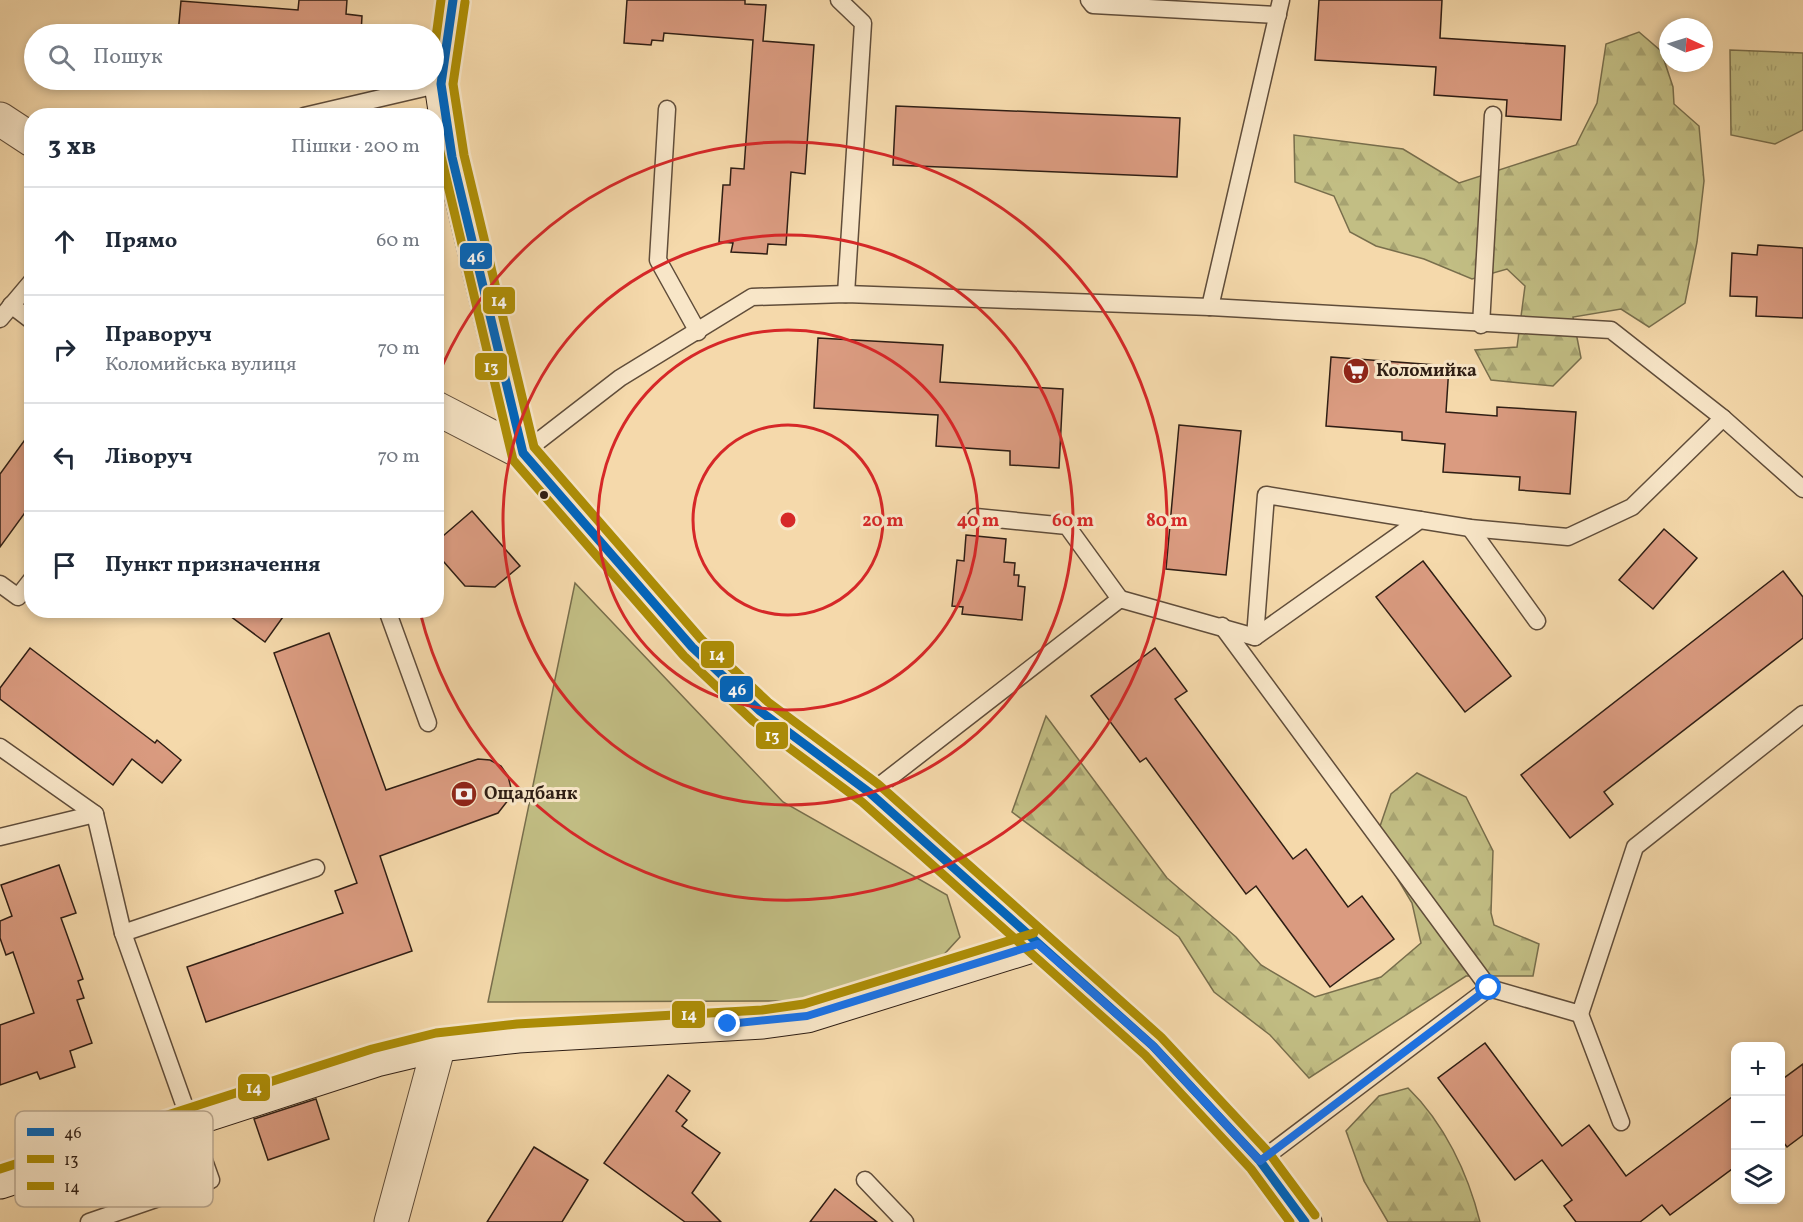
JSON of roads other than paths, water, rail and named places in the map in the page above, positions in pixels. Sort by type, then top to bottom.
[{"type":"main road","points":[[444,63],[453,0]]},
{"type":"main road","points":[[442,90],[452,157],[523,453]]},
{"type":"main road","points":[[0,119],[24,135]]},
{"type":"main road","points":[[444,412],[523,453],[692,647],[760,711],[870,793],[1153,1046],[1260,1161],[1305,1222]]},
{"type":"main road","points":[[213,1112],[376,1060],[439,1045],[518,1035],[763,1022],[807,1016],[1038,944]]},
{"type":"main road","points":[[391,1222],[439,1045]]},
{"type":"main road","points":[[0,1182],[15,1177]]},
{"type":"lane","points":[[839,0],[863,23],[846,294]]},
{"type":"lane","points":[[1089,0],[1094,5],[1280,8],[1210,307]]},
{"type":"lane","points":[[338,108],[415,90]]},
{"type":"lane","points":[[668,109],[658,260],[698,332]]},
{"type":"lane","points":[[1481,324],[1493,115]]},
{"type":"lane","points":[[0,318],[24,290]]},
{"type":"lane","points":[[523,453],[620,378],[752,297],[846,294],[1210,307],[1611,330],[1723,418],[1803,489]]},
{"type":"lane","points":[[11,305],[24,315]]},
{"type":"lane","points":[[1256,637],[1266,495],[1470,528],[1568,537],[1632,507],[1723,418]]},
{"type":"lane","points":[[976,517],[1067,526],[1120,599],[1256,637]]},
{"type":"lane","points":[[1256,637],[1420,520]]},
{"type":"lane","points":[[1470,528],[1537,621]]},
{"type":"lane","points":[[0,584],[18,597],[24,589]]},
{"type":"lane","points":[[870,793],[1120,599]]},
{"type":"lane","points":[[390,618],[428,723]]},
{"type":"lane","points":[[1222,626],[1489,988],[1580,1014]]},
{"type":"lane","points":[[1621,1122],[1580,1014],[1635,847],[1803,714]]},
{"type":"lane","points":[[0,747],[95,814],[123,933],[186,1111]]},
{"type":"lane","points":[[0,837],[95,814]]},
{"type":"lane","points":[[123,933],[316,868]]},
{"type":"lane","points":[[1260,1161],[1489,988]]},
{"type":"lane","points":[[865,1180],[905,1222]]},
{"type":"lane","points":[[88,1222],[132,1207]]},
{"type":"place","name":"Коломийка","points":[[1356,371]]},
{"type":"place","name":"Ощадбанк","points":[[464,794]]}]
